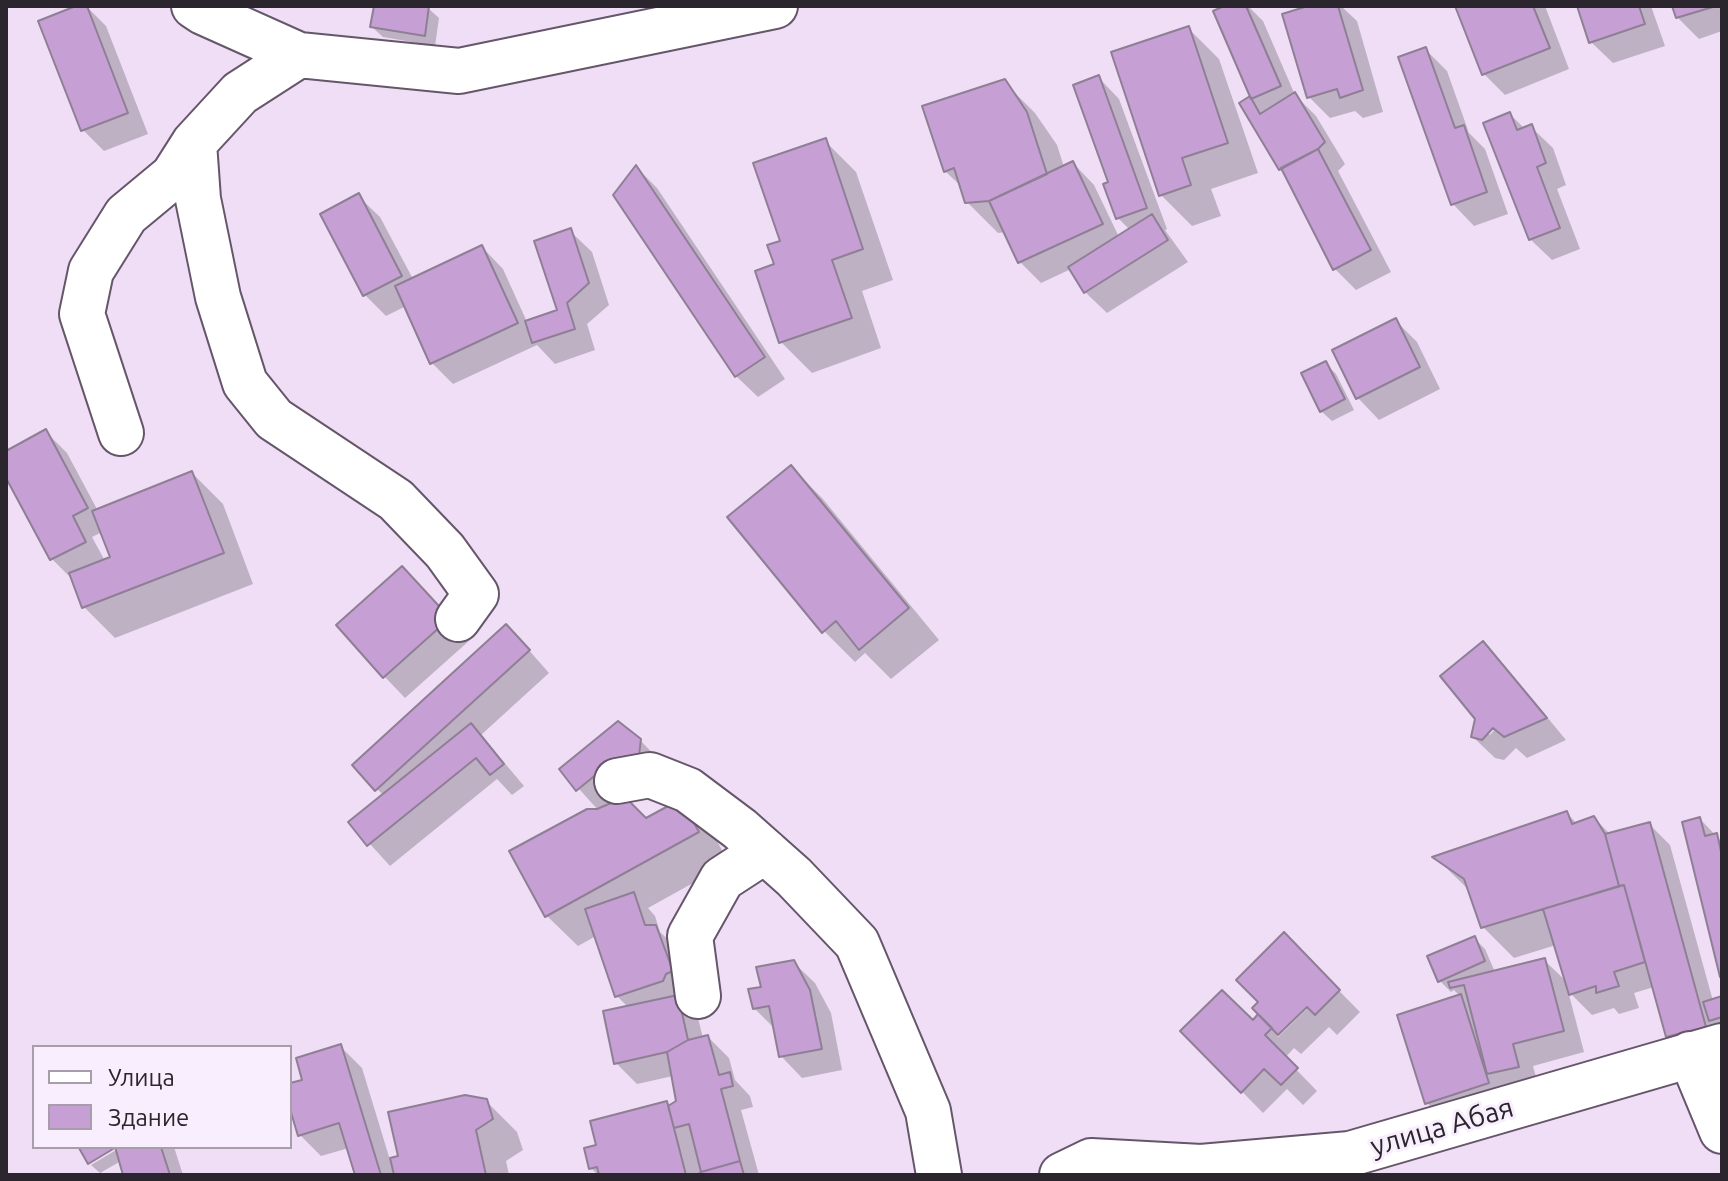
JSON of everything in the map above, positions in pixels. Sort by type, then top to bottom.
[{"type":"street","points":[[194,6],[299,55],[459,71],[747,9]]},
{"type":"street","points":[[121,433],[82,314],[91,271],[126,215],[173,176],[194,143],[240,93],[299,55]]},
{"type":"street","points":[[194,143],[198,199],[218,297],[245,383],[274,419],[396,500],[445,551],[476,594],[458,619]]},
{"type":"street","points":[[617,781],[650,775],[688,790],[794,877],[857,943],[928,1111],[939,1175]]},
{"type":"street","points":[[698,996],[690,936],[722,879],[765,851]]},
{"type":"street","points":[[1706,1050],[1722,1131]]},
{"type":"street","name":"улица Абая","points":[[1062,1175],[1091,1161],[1201,1167],[1350,1154],[1706,1050]]},
{"type":"building","points":[[76,6],[87,6],[128,113],[81,131],[38,21]]},
{"type":"building","points":[[374,6],[429,6],[425,36],[370,27]]},
{"type":"building","points":[[1224,6],[1246,6],[1281,86],[1251,99],[1213,11]]},
{"type":"building","points":[[1308,6],[1338,6],[1363,90],[1340,98],[1337,89],[1307,98],[1282,14]]},
{"type":"building","points":[[1455,6],[1533,6],[1550,48],[1482,75]]},
{"type":"building","points":[[1577,6],[1639,6],[1645,24],[1589,43]]},
{"type":"building","points":[[1672,6],[1713,6],[1713,7],[1676,18]]},
{"type":"building","points":[[1189,26],[1228,143],[1182,158],[1191,185],[1159,196],[1111,52]]},
{"type":"building","points":[[1426,47],[1455,128],[1464,125],[1487,192],[1451,205],[1398,57]]},
{"type":"building","points":[[1099,75],[1147,208],[1116,219],[1103,184],[1108,182],[1073,85]]},
{"type":"building","points":[[1005,79],[1027,112],[1047,174],[989,201],[965,203],[954,168],[944,172],[922,106]]},
{"type":"building","points":[[1295,92],[1325,142],[1279,170],[1239,103],[1250,96],[1260,114]]},
{"type":"building","points":[[1510,112],[1517,130],[1532,124],[1546,163],[1537,167],[1560,228],[1529,240],[1483,123]]},
{"type":"building","points":[[826,138],[863,249],[832,260],[852,318],[779,343],[755,271],[774,264],[767,245],[780,241],[753,163]]},
{"type":"building","points":[[1318,149],[1371,250],[1333,270],[1281,168]]},
{"type":"building","points":[[1073,161],[1103,224],[1018,263],[989,201]]},
{"type":"building","points":[[636,165],[765,357],[735,377],[613,195]]},
{"type":"building","points":[[359,193],[402,276],[363,296],[320,214]]},
{"type":"building","points":[[1152,214],[1168,240],[1084,293],[1068,267]]},
{"type":"building","points":[[571,228],[589,283],[567,303],[575,329],[532,343],[525,321],[557,310],[534,241]]},
{"type":"building","points":[[482,245],[518,323],[430,364],[395,286]]},
{"type":"building","points":[[1396,318],[1420,367],[1356,399],[1332,350]]},
{"type":"building","points":[[1326,361],[1345,399],[1320,412],[1301,373]]},
{"type":"building","points":[[46,429],[88,508],[73,516],[86,542],[50,560],[6,478],[6,451]]},
{"type":"building","points":[[791,465],[909,608],[859,650],[836,621],[822,633],[727,517]]},
{"type":"building","points":[[192,471],[224,553],[82,608],[69,573],[110,557],[92,511]]},
{"type":"building","points":[[402,566],[450,618],[383,678],[336,625]]},
{"type":"building","points":[[506,624],[530,650],[375,791],[352,765]]},
{"type":"building","points":[[1483,641],[1547,718],[1504,737],[1493,728],[1482,740],[1471,737],[1475,719],[1440,676]]},
{"type":"building","points":[[618,721],[641,739],[638,764],[614,760],[576,791],[559,769]]},
{"type":"building","points":[[471,723],[504,764],[490,775],[476,758],[367,846],[348,822]]},
{"type":"building","points":[[625,797],[646,818],[681,799],[699,832],[545,917],[509,851],[587,809],[597,809]]},
{"type":"building","points":[[1567,811],[1572,824],[1594,816],[1605,834],[1619,886],[1481,928],[1464,879],[1432,857]]},
{"type":"building","points":[[1700,817],[1705,836],[1717,833],[1722,856],[1720,977],[1682,822]]},
{"type":"building","points":[[1650,822],[1706,1027],[1666,1037],[1624,885],[1619,886],[1605,834]]},
{"type":"building","points":[[1624,885],[1645,962],[1614,972],[1619,986],[1596,993],[1596,986],[1569,995],[1543,909]]},
{"type":"building","points":[[634,892],[645,925],[656,925],[673,971],[666,974],[663,981],[615,997],[585,909]]},
{"type":"building","points":[[1284,932],[1340,990],[1315,1015],[1307,1007],[1278,1035],[1252,1008],[1258,1002],[1236,980]]},
{"type":"building","points":[[1475,936],[1485,961],[1438,982],[1427,956]]},
{"type":"building","points":[[1545,958],[1564,1031],[1513,1044],[1519,1067],[1487,1074],[1464,985],[1450,988],[1448,982]]},
{"type":"building","points":[[794,960],[810,990],[822,1049],[779,1057],[769,1006],[753,1009],[748,989],[761,987],[756,967]]},
{"type":"building","points":[[1222,990],[1253,1020],[1258,1014],[1272,1028],[1265,1035],[1298,1068],[1281,1085],[1264,1069],[1241,1093],[1180,1031]]},
{"type":"building","points":[[1461,994],[1489,1083],[1425,1104],[1397,1015]]},
{"type":"building","points":[[678,995],[688,1040],[667,1052],[614,1064],[603,1011]]},
{"type":"building","points":[[1722,996],[1722,1017],[1709,1021],[1703,1002]]},
{"type":"building","points":[[708,1035],[719,1075],[730,1072],[733,1086],[721,1089],[740,1161],[701,1172],[689,1124],[674,1128],[668,1106],[676,1101],[667,1052],[688,1040]]},
{"type":"building","points":[[341,1044],[381,1175],[355,1175],[339,1123],[298,1136],[292,1116],[292,1082],[302,1080],[296,1058]]},
{"type":"building","points":[[465,1095],[487,1099],[493,1119],[476,1130],[486,1175],[394,1175],[390,1158],[398,1156],[388,1112]]},
{"type":"building","points":[[667,1101],[686,1175],[599,1175],[597,1167],[589,1169],[584,1148],[596,1145],[590,1121]]},
{"type":"building","points":[[80,1149],[113,1149],[88,1164]]},
{"type":"building","points":[[116,1149],[162,1149],[170,1175],[123,1175]]},
{"type":"building","points":[[740,1161],[744,1175],[697,1175],[701,1172]]}]
